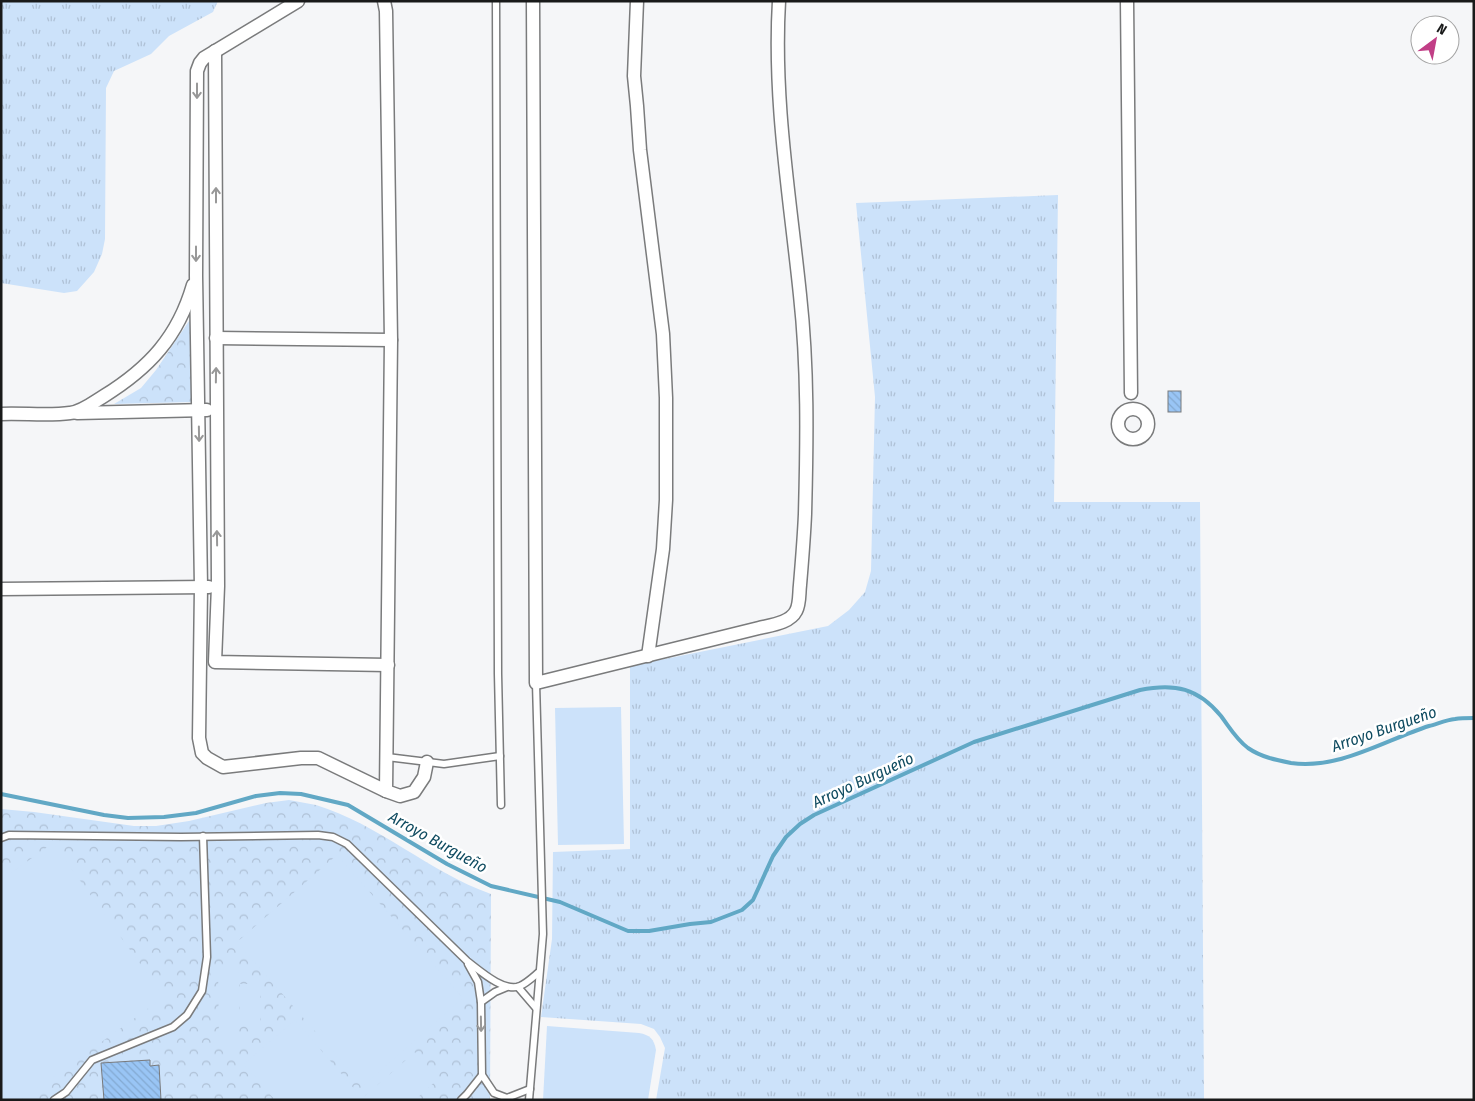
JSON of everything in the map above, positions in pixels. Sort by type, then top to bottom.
[{"type":"street","points":[[298,1],[204,58],[197,71],[196,276],[201,587],[199,738],[202,753],[223,767],[318,758],[400,796],[414,792],[424,777],[426,762]]},
{"type":"street","points":[[384,1],[386,21],[391,340],[386,791]]},
{"type":"street","points":[[533,1],[536,682],[648,656],[784,621],[791,618],[796,612],[804,542],[807,446],[806,384],[800,297],[781,130],[778,80],[779,1]]},
{"type":"street","points":[[637,1],[634,76],[640,150],[663,334],[666,398],[666,500],[662,549],[648,656]]},
{"type":"street","points":[[1127,1],[1131,393],[1135,403],[1147,420],[1147,429],[1140,437],[1131,439],[1122,435],[1117,421],[1131,393]]},
{"type":"street","points":[[215,51],[218,586],[215,662],[388,665]]},
{"type":"street","points":[[72,413],[90,405],[132,378],[156,354],[174,330],[183,313],[196,276]]},
{"type":"street","points":[[216,338],[391,340]]},
{"type":"street","points":[[1122,412],[1132,408],[1142,411]]},
{"type":"street","points":[[1,414],[216,410]]},
{"type":"street","points":[[1,589],[218,586]]},
{"type":"lane","points":[[496,1],[501,805]]},
{"type":"lane","points":[[529,1100],[543,934],[536,682]]},
{"type":"lane","points":[[387,757],[444,764],[500,756]]},
{"type":"lane","points":[[1,838],[9,835],[318,835],[333,838],[347,844],[467,961],[489,978],[507,987]]},
{"type":"lane","points":[[54,1100],[66,1092],[92,1060],[173,1027],[187,1015],[202,991],[207,957],[203,836]]},
{"type":"lane","points":[[467,961],[478,982],[481,1002],[482,1075],[492,1096],[507,1098],[530,1089]]},
{"type":"lane","points":[[481,1002],[495,992],[507,987],[518,987],[539,972]]},
{"type":"lane","points":[[518,987],[536,1008]]},
{"type":"lane","points":[[461,1100],[482,1075]]},
{"type":"green space","points":[[1,1],[218,1],[213,12],[169,36],[151,54],[114,71],[106,88],[105,239],[102,254],[94,272],[77,291],[64,293],[1,283]]},
{"type":"green space","points":[[1058,195],[1054,502],[1200,502],[1204,1100],[656,1100],[665,1048],[654,1029],[641,1024],[541,1017],[552,939],[553,852],[630,849],[630,666],[828,626],[849,610],[865,592],[871,571],[875,397],[856,203]]},
{"type":"green space","points":[[191,318],[192,402],[114,404],[141,388],[156,370]]},
{"type":"green space","points":[[621,707],[624,844],[558,845],[555,708]]},
{"type":"green space","points":[[289,800],[316,805],[339,813],[468,885],[491,894],[490,1100],[1,1100],[1,809],[134,826],[156,826]]},
{"type":"green space","points":[[53,843],[164,997],[21,1100],[1,1100],[1,880]]},
{"type":"green space","points":[[337,855],[463,998],[363,1086],[237,942]]},
{"type":"green space","points":[[218,965],[238,965],[239,1043],[219,1043]]},
{"type":"green space","points":[[240,984],[260,984],[260,1023],[240,1023]]},
{"type":"green space","points":[[295,1020],[357,1092],[349,1100],[275,1100],[244,1064]]},
{"type":"green space","points":[[547,1026],[639,1033],[649,1036],[653,1040],[656,1050],[648,1100],[543,1100]]},
{"type":"green space","points":[[415,1052],[438,1079],[415,1100],[360,1100]]},
{"type":"building","points":[[1168,391],[1181,391],[1181,412],[1168,412]]},
{"type":"building","points":[[150,1060],[150,1066],[159,1065],[161,1100],[104,1100],[101,1063]]},
{"type":"waterway","name":"Arroyo Burgueño","points":[[1,794],[104,815],[128,818],[164,817],[196,813],[256,796],[280,793],[301,794],[348,805],[447,864],[491,886],[560,902],[628,931],[649,931],[711,922],[742,910],[753,900],[773,856],[786,837],[800,824],[814,815],[974,742],[1140,690],[1164,687],[1185,690],[1194,694],[1204,699],[1248,748],[1263,756],[1291,763],[1309,764],[1344,758],[1429,726],[1462,718],[1474,718]]}]
